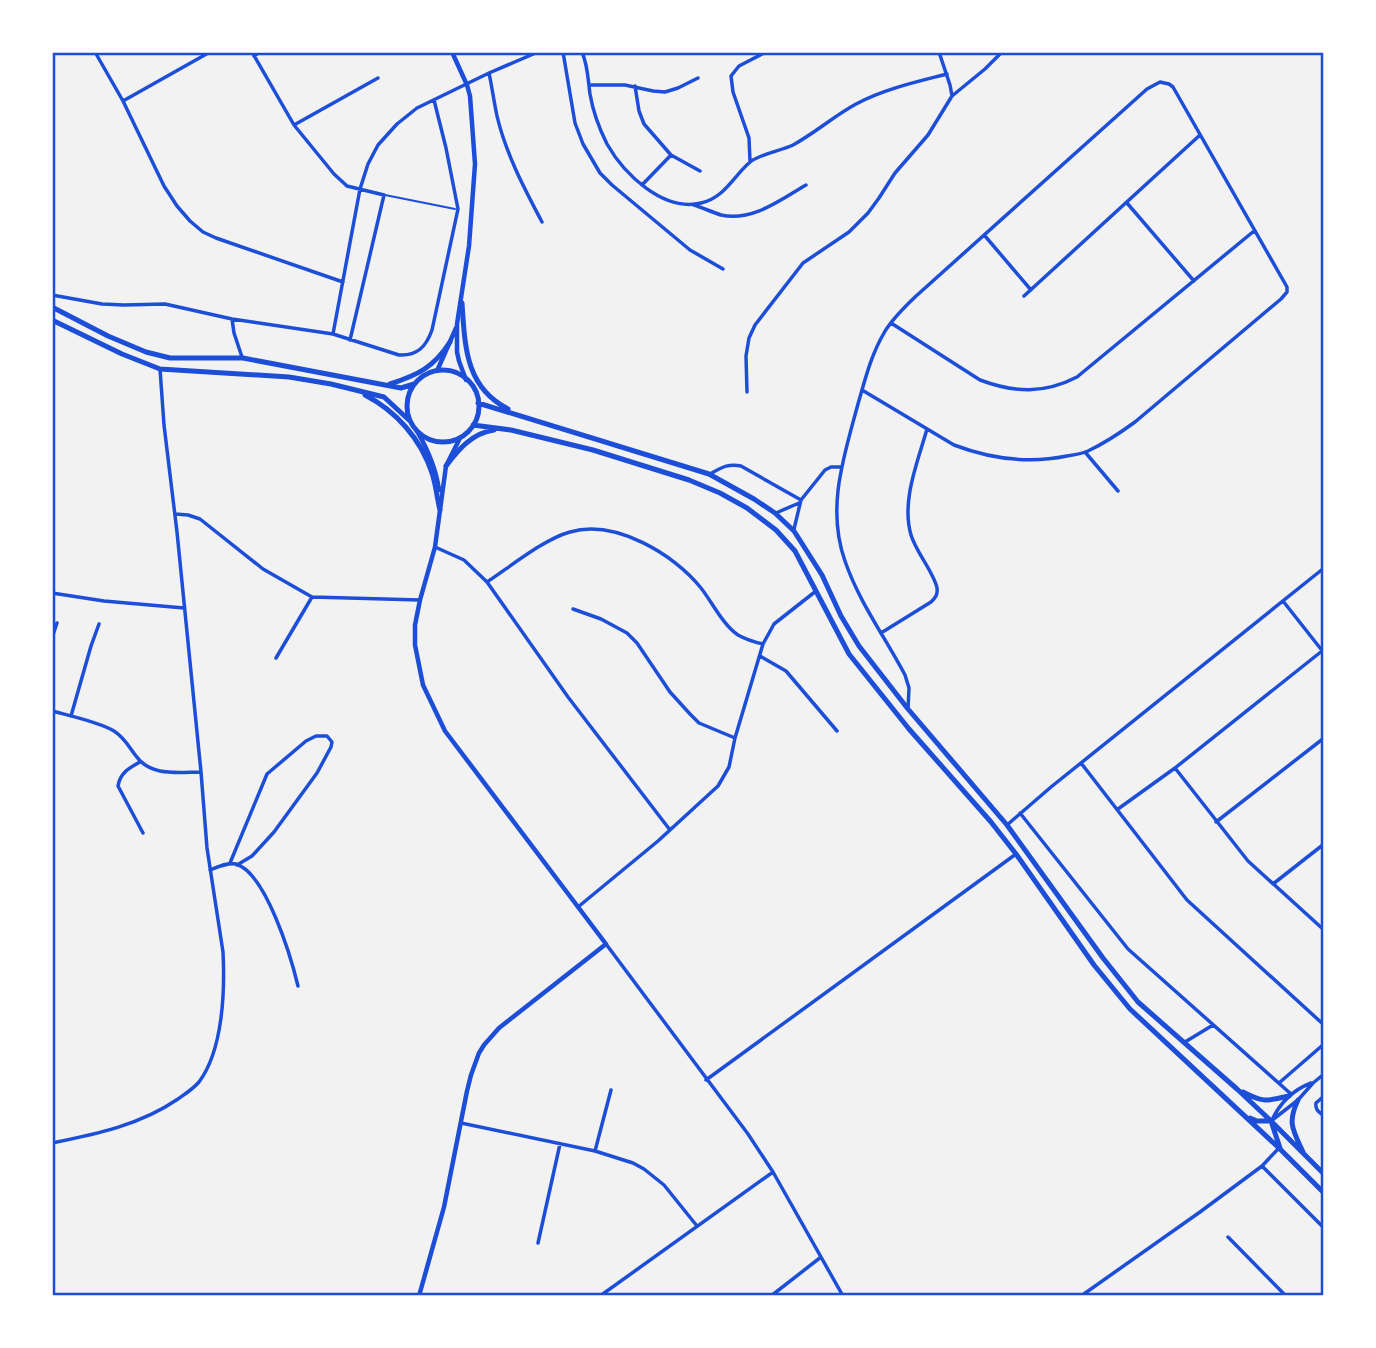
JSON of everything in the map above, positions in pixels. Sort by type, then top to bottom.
[{"type":"highway","points":[[461,303],[466,346],[474,375],[486,394],[495,402],[524,417]]},
{"type":"highway","points":[[52,307],[108,336],[146,352],[170,358],[243,358],[401,388],[437,371],[458,374],[476,394],[478,403],[478,414],[468,432],[449,442],[437,442],[416,431],[407,411],[407,402],[414,384]]},
{"type":"highway","points":[[52,320],[144,365],[160,369],[289,377],[357,390],[384,397],[410,421]]},
{"type":"highway","points":[[387,385],[409,378],[433,363],[450,342]]},
{"type":"highway","points":[[357,390],[382,404],[399,419],[413,437],[426,457],[440,510]]},
{"type":"highway","points":[[478,403],[709,474],[775,513],[794,531],[822,575],[859,646],[908,709],[1007,825],[1138,1002],[1237,1089],[1324,1174]]},
{"type":"highway","points":[[473,425],[511,430],[593,450],[689,480],[747,508],[776,530],[794,551],[849,654],[909,729],[991,822],[1094,965],[1130,1009],[1324,1193]]},
{"type":"highway","points":[[446,466],[460,447],[480,434],[490,430],[511,430]]},
{"type":"highway","points":[[1237,1089],[1259,1100],[1268,1101],[1290,1095]]},
{"type":"highway","points":[[1298,1100],[1292,1118],[1293,1130],[1304,1155]]},
{"type":"highway","points":[[1245,1116],[1257,1121],[1271,1121]]},
{"type":"highway","points":[[1271,1121],[1280,1150]]},
{"type":"street","points":[[94,52],[123,102],[164,186],[190,221],[203,232],[343,282]]},
{"type":"street","points":[[123,102],[210,52]]},
{"type":"street","points":[[260,52],[253,54],[294,125],[334,174],[347,186],[384,195],[350,340]]},
{"type":"street","points":[[437,371],[457,324],[461,303],[469,246],[475,164],[472,103],[452,52]]},
{"type":"street","points":[[333,334],[360,189],[378,145],[416,108],[538,52]]},
{"type":"street","points":[[563,52],[575,123],[583,144],[600,173],[690,250],[723,269]]},
{"type":"street","points":[[582,52],[595,115],[604,138],[616,158],[642,185],[660,196],[723,215],[739,215],[761,211],[806,185]]},
{"type":"street","points":[[750,161],[749,138],[733,92],[731,76],[738,65],[766,52]]},
{"type":"street","points":[[747,392],[746,355],[755,325],[803,263],[849,232],[868,213],[895,173],[928,135],[952,96],[1002,52]]},
{"type":"street","points":[[942,53],[952,96]]},
{"type":"street","points":[[489,73],[497,117],[513,164],[542,222]]},
{"type":"street","points":[[692,204],[709,200],[722,192],[750,161],[790,146],[839,113],[872,95],[947,75]]},
{"type":"street","points":[[294,125],[378,78]]},
{"type":"street","points":[[589,85],[635,86],[665,92],[698,78]]},
{"type":"street","points":[[862,390],[954,445],[968,450],[1001,459],[1040,461],[1085,452],[1110,440],[1135,422],[1287,292],[1284,282],[1171,85],[1160,82],[1153,84],[984,235],[915,297],[891,323],[883,334],[862,390],[841,467],[836,524],[845,562],[855,585],[905,675],[909,688],[908,709]]},
{"type":"street","points":[[635,86],[641,118],[652,134],[671,155],[700,170]]},
{"type":"street","points":[[52,295],[102,304],[165,304],[232,319],[333,334],[399,355],[418,352],[432,330],[458,209],[433,100]]},
{"type":"street","points":[[1024,296],[1200,135]]},
{"type":"street","points":[[642,185],[671,155]]},
{"type":"street","points":[[1127,203],[1195,281]]},
{"type":"street","points":[[891,323],[980,380],[994,386],[1021,391],[1045,389],[1077,377],[1254,231]]},
{"type":"street","points":[[984,235],[1031,290]]},
{"type":"street","points":[[232,319],[243,358]]},
{"type":"street","points":[[457,324],[457,352],[466,380]]},
{"type":"street","points":[[52,1143],[96,1134],[166,1108],[197,1084],[205,1073],[218,1037],[224,968],[210,870],[160,369]]},
{"type":"street","points":[[881,633],[931,603],[937,596],[937,588],[914,542],[909,523],[910,494],[927,429]]},
{"type":"street","points":[[416,431],[432,460],[438,477],[440,498],[435,547],[415,625],[415,645],[423,685],[435,711],[445,731],[748,1134],[773,1172],[844,1296]]},
{"type":"street","points":[[440,498],[446,466],[460,438]]},
{"type":"street","points":[[1085,452],[1118,491]]},
{"type":"street","points":[[709,474],[733,464],[741,466],[800,502]]},
{"type":"street","points":[[794,531],[800,502],[825,470],[841,467]]},
{"type":"street","points":[[775,513],[800,502]]},
{"type":"street","points":[[175,514],[200,519],[263,569],[312,597],[420,600]]},
{"type":"street","points":[[487,582],[550,540],[570,532],[590,529],[614,532],[645,544],[676,563],[696,582],[736,634],[763,644]]},
{"type":"street","points":[[435,547],[464,560],[487,582],[568,697],[670,830]]},
{"type":"street","points":[[1007,825],[1324,568]]},
{"type":"street","points":[[578,907],[718,786],[729,767],[763,644],[774,624],[816,591]]},
{"type":"street","points":[[52,593],[184,608]]},
{"type":"street","points":[[276,658],[312,597]]},
{"type":"street","points":[[1118,809],[1175,768],[1323,652],[1283,601]]},
{"type":"street","points":[[573,608],[627,633],[670,692],[699,723],[735,738]]},
{"type":"street","points":[[52,638],[57,623]]},
{"type":"street","points":[[71,716],[99,624]]},
{"type":"street","points":[[760,656],[786,671],[837,731]]},
{"type":"street","points":[[52,710],[111,729],[121,736],[140,762],[149,768],[163,772],[201,772]]},
{"type":"street","points":[[230,863],[267,774],[306,741],[316,736],[327,736],[332,743],[331,747],[311,782],[274,832],[252,856],[237,864]]},
{"type":"street","points":[[1216,822],[1324,738]]},
{"type":"street","points":[[140,762],[125,771],[119,778],[118,786],[144,833]]},
{"type":"street","points":[[1081,763],[1187,900],[1324,1025]]},
{"type":"street","points":[[1175,768],[1242,855],[1324,930]]},
{"type":"street","points":[[1020,813],[1128,949],[1290,1095]]},
{"type":"street","points":[[1273,884],[1324,844]]},
{"type":"street","points":[[706,1080],[1016,854]]},
{"type":"street","points":[[210,870],[230,863],[237,864],[251,874],[262,889],[287,947],[298,986]]},
{"type":"street","points":[[419,1296],[444,1207],[471,1075],[479,1053],[491,1035],[508,1020],[606,944]]},
{"type":"street","points":[[1184,1043],[1213,1025]]},
{"type":"street","points":[[1279,1083],[1324,1044]]},
{"type":"street","points":[[1271,1121],[1298,1100],[1324,1074]]},
{"type":"street","points":[[1271,1121],[1277,1109],[1290,1095],[1313,1083]]},
{"type":"street","points":[[595,1151],[611,1090]]},
{"type":"street","points":[[1324,1096],[1317,1101],[1315,1107],[1324,1116]]},
{"type":"street","points":[[461,1124],[620,1158],[644,1169],[664,1185],[697,1226]]},
{"type":"street","points":[[538,1243],[560,1144]]},
{"type":"street","points":[[1081,1296],[1200,1212],[1280,1150]]},
{"type":"street","points":[[1262,1166],[1324,1228]]},
{"type":"street","points":[[600,1296],[773,1172]]},
{"type":"street","points":[[1228,1237],[1286,1296]]},
{"type":"street","points":[[771,1296],[821,1257]]},
{"type":"lane","points":[[384,195],[458,209]]}]
